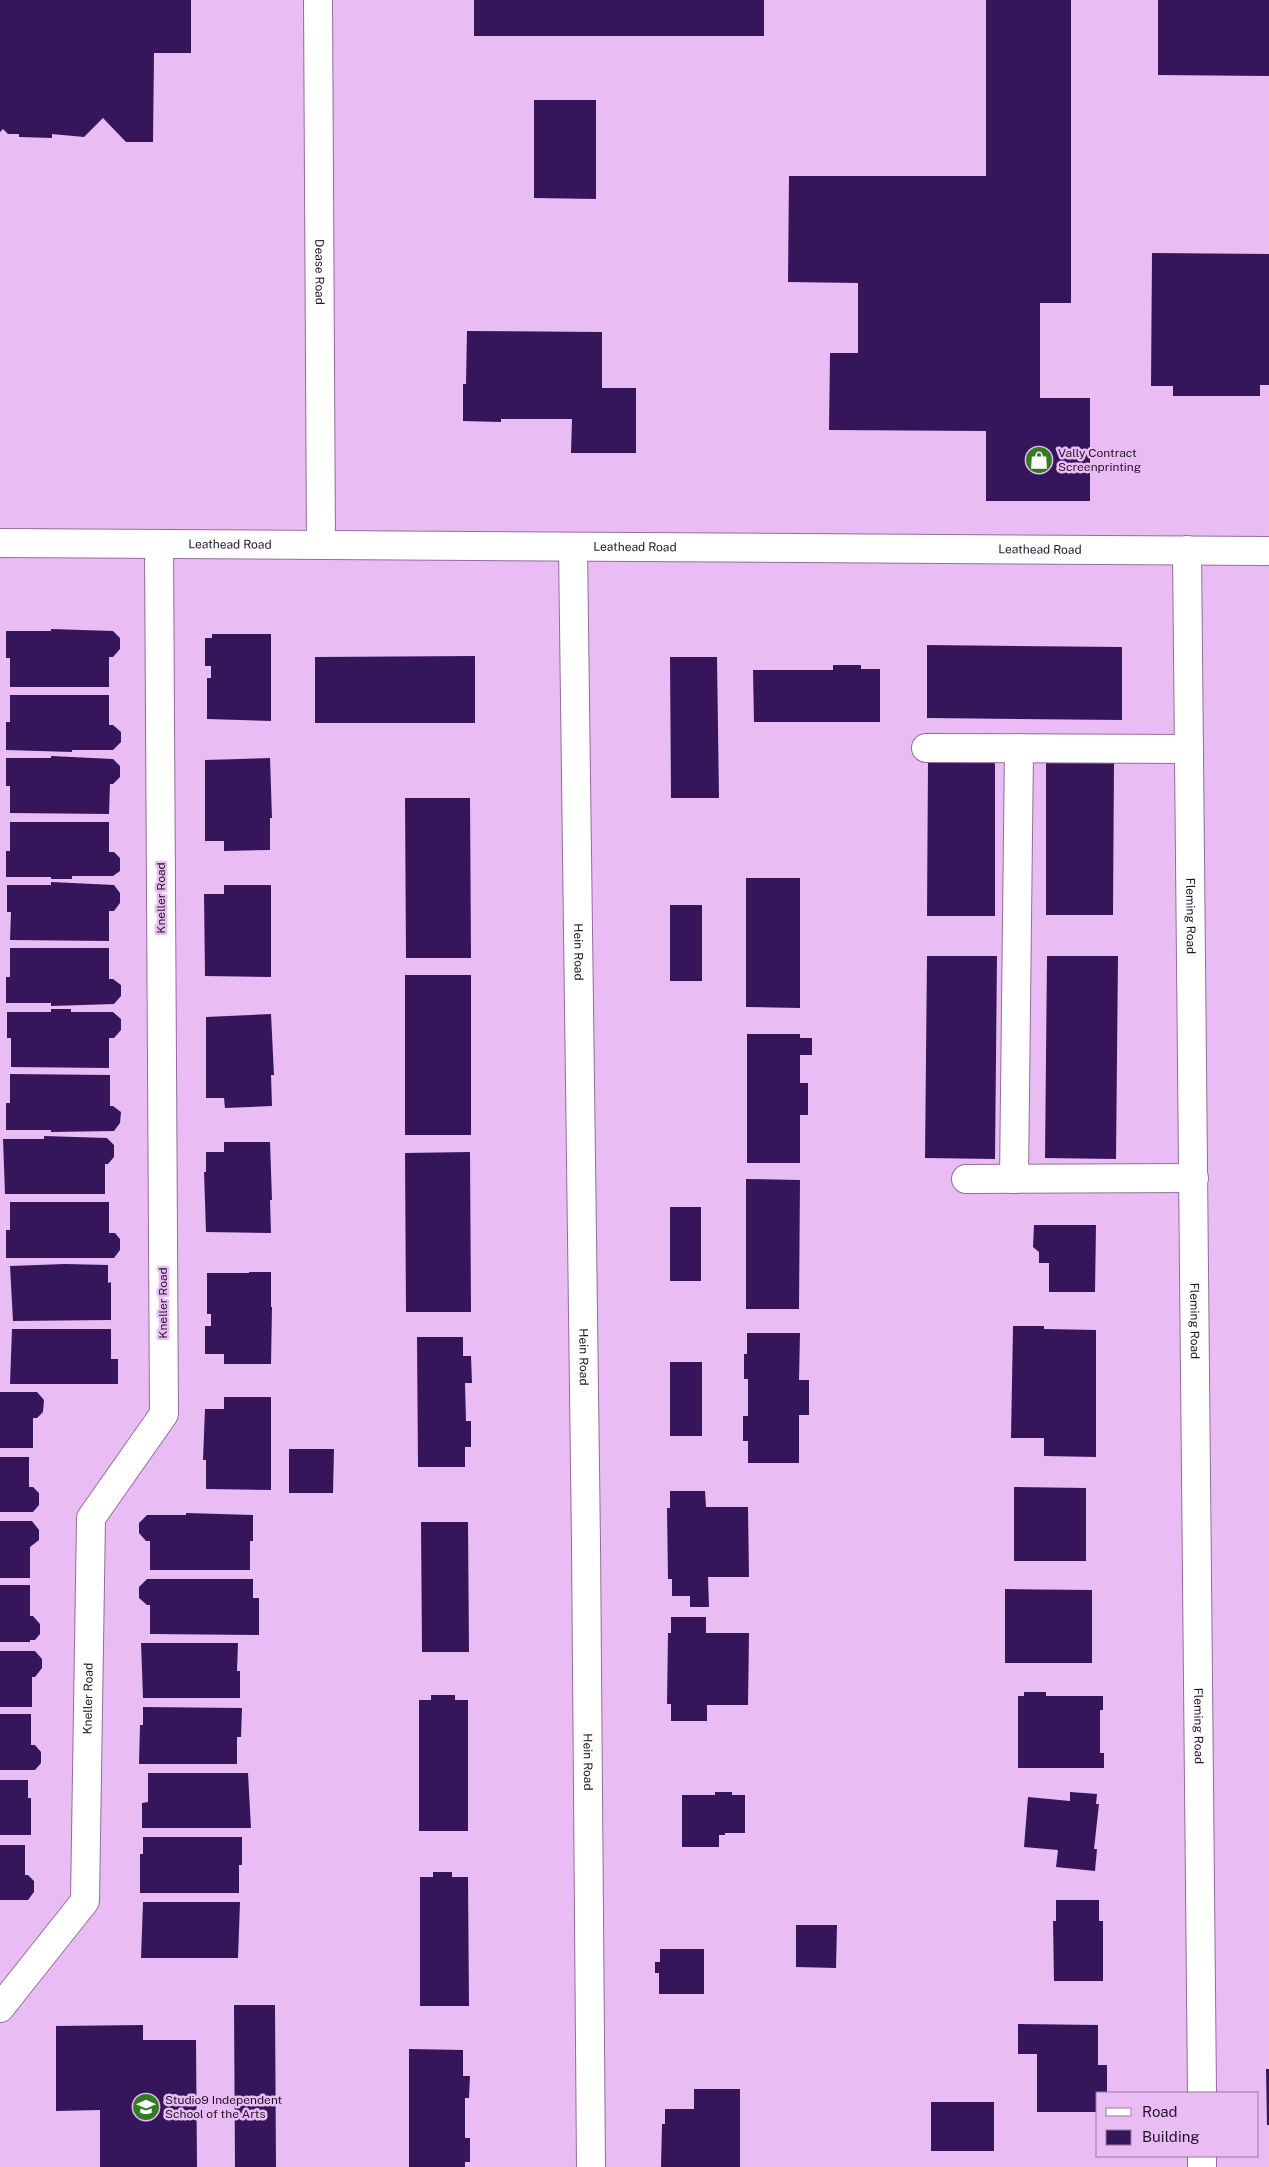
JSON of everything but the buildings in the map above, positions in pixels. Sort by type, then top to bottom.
[{"type":"street","name":"Dease Road","points":[[318,0],[321,545]]},
{"type":"street","name":"Leathead Road","points":[[0,543],[1269,551]]},
{"type":"street","name":"Kneller Road","points":[[0,2008],[86,1901],[91,1518],[164,1414],[159,544]]},
{"type":"street","name":"Hein Road","points":[[573,547],[586,1563],[591,2167]]},
{"type":"street","name":"Fleming Road","points":[[1187,550],[1202,2092]]},
{"type":"street","points":[[926,748],[1189,749]]},
{"type":"street","points":[[1014,1179],[1019,748]]},
{"type":"street","points":[[966,1179],[1194,1178]]},
{"type":"place","name":"Vally Contract Screenprinting","points":[[1039,460]]},
{"type":"place","name":"Studio9 Independent School of the Arts","points":[[146,2107]]}]
